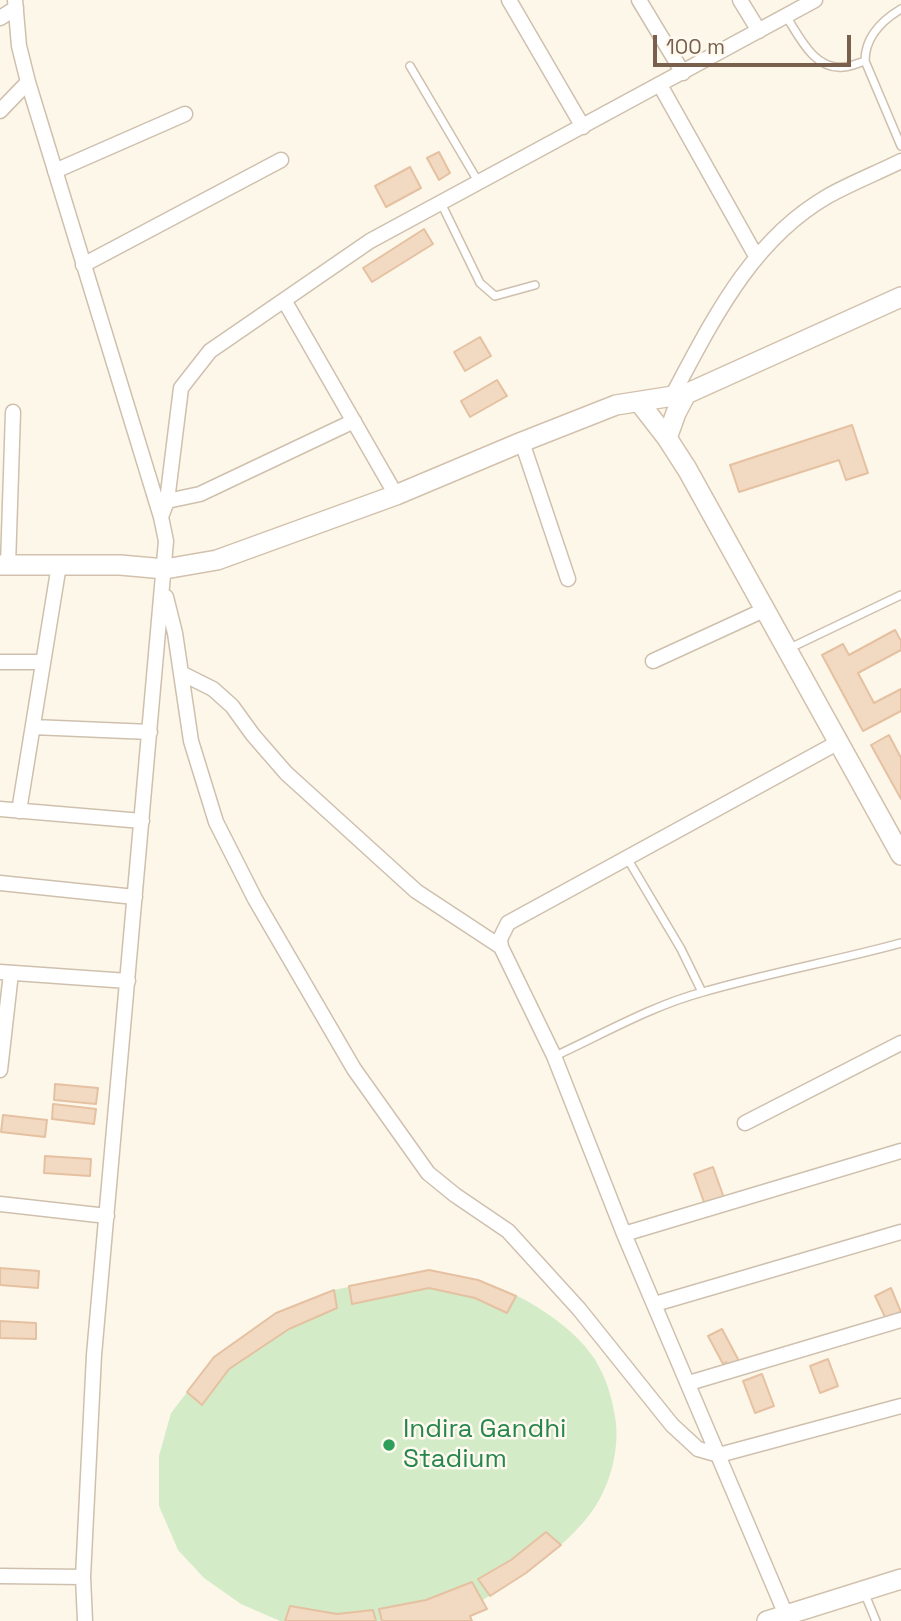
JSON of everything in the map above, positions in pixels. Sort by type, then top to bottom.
[{"type":"street","points":[[509,0],[583,127]]},
{"type":"street","points":[[639,0],[683,73]]},
{"type":"street","points":[[740,0],[759,31]]},
{"type":"street","points":[[161,517],[167,501],[181,388],[210,351],[370,241],[815,0]]},
{"type":"street","points":[[0,18],[15,4]]},
{"type":"street","points":[[15,4],[19,46],[28,82],[161,517],[166,541],[94,1355],[83,1577],[85,1621]]},
{"type":"street","points":[[0,111],[28,82]]},
{"type":"street","points":[[660,85],[756,256]]},
{"type":"street","points":[[55,170],[185,114]]},
{"type":"street","points":[[83,265],[281,160]]},
{"type":"street","points":[[667,438],[676,414],[678,396],[730,293],[756,256],[797,218],[827,196],[901,161]]},
{"type":"street","points":[[13,412],[4,565],[120,565],[164,577],[217,561],[396,495],[616,405],[678,396],[901,297]]},
{"type":"street","points":[[284,300],[396,495]]},
{"type":"street","points":[[639,402],[687,468],[901,855]]},
{"type":"street","points":[[167,501],[200,494],[354,421]]},
{"type":"street","points":[[522,442],[568,579]]},
{"type":"street","points":[[19,811],[59,565]]},
{"type":"street","points":[[164,577],[191,741],[216,822],[268,922],[354,1069],[428,1173],[508,1231],[579,1308],[672,1425],[698,1449],[719,1455],[901,1406]]},
{"type":"street","points":[[653,661],[764,610]]},
{"type":"street","points":[[0,662],[43,662]]},
{"type":"street","points":[[181,673],[214,689],[233,706],[286,774],[416,891],[500,947]]},
{"type":"street","points":[[33,727],[150,732]]},
{"type":"street","points":[[786,1615],[624,1234],[554,1056],[500,947],[500,939],[508,923],[626,856],[837,743]]},
{"type":"street","points":[[0,809],[142,821]]},
{"type":"street","points":[[0,883],[135,897]]},
{"type":"street","points":[[0,1070],[6,972],[128,981]]},
{"type":"street","points":[[745,1123],[901,1043]]},
{"type":"street","points":[[624,1234],[901,1152]]},
{"type":"street","points":[[0,1204],[107,1216]]},
{"type":"street","points":[[655,1304],[901,1231]]},
{"type":"street","points":[[689,1383],[901,1320]]},
{"type":"street","points":[[0,1576],[83,1577]]},
{"type":"street","points":[[767,1621],[901,1579]]},
{"type":"lane","points":[[901,9],[874,31],[865,48],[865,61],[901,146]]},
{"type":"lane","points":[[786,16],[805,46],[816,58],[828,65],[841,68],[865,61]]},
{"type":"lane","points":[[410,66],[479,183]]},
{"type":"lane","points":[[441,203],[480,283],[488,292],[495,296],[536,285]]},
{"type":"lane","points":[[786,650],[901,595]]},
{"type":"lane","points":[[626,856],[681,949],[702,992]]},
{"type":"lane","points":[[554,1056],[669,1003],[702,992],[901,943]]},
{"type":"lane","points":[[864,1591],[876,1621]]},
{"type":"green space","name":"Indira Gandhi Stadium","points":[[429,1270],[492,1285],[525,1300],[571,1332],[594,1358],[609,1390],[617,1434],[611,1470],[597,1504],[579,1527],[554,1551],[483,1600],[487,1609],[470,1616],[472,1621],[280,1621],[241,1604],[204,1578],[178,1550],[159,1506],[159,1456],[171,1413],[214,1357],[276,1313],[334,1290]]},
{"type":"building","points":[[439,152],[450,173],[439,180],[427,158]]},
{"type":"building","points":[[410,167],[421,188],[386,207],[375,186]]},
{"type":"building","points":[[424,229],[433,244],[372,282],[363,268]]},
{"type":"building","points":[[480,337],[491,356],[465,371],[454,352]]},
{"type":"building","points":[[497,380],[507,396],[470,417],[461,401]]},
{"type":"building","points":[[852,425],[868,473],[846,480],[839,460],[739,492],[730,465]]},
{"type":"building","points":[[895,630],[901,641],[901,650],[858,673],[874,703],[901,689],[901,711],[863,731],[822,655],[843,644],[849,655]]},
{"type":"building","points":[[889,735],[901,758],[901,799],[871,745]]},
{"type":"building","points":[[55,1084],[98,1088],[96,1104],[54,1100]]},
{"type":"building","points":[[53,1104],[96,1109],[94,1124],[52,1119]]},
{"type":"building","points":[[3,1115],[47,1120],[45,1137],[1,1132]]},
{"type":"building","points":[[45,1156],[91,1159],[90,1176],[44,1173]]},
{"type":"building","points":[[713,1167],[724,1198],[705,1205],[694,1174]]},
{"type":"building","points":[[0,1268],[39,1271],[38,1288],[0,1285]]},
{"type":"building","points":[[429,1270],[478,1280],[516,1296],[507,1313],[475,1298],[429,1288],[352,1304],[349,1286]]},
{"type":"building","points":[[891,1288],[901,1312],[886,1319],[875,1296]]},
{"type":"building","points":[[334,1290],[337,1308],[289,1329],[229,1369],[202,1405],[187,1392],[214,1357],[276,1313]]},
{"type":"building","points":[[0,1321],[36,1323],[36,1339],[0,1338]]},
{"type":"building","points":[[722,1329],[739,1361],[728,1367],[726,1362],[723,1364],[708,1336]]},
{"type":"building","points":[[828,1359],[838,1386],[820,1393],[810,1366]]},
{"type":"building","points":[[762,1374],[774,1406],[755,1413],[743,1381]]},
{"type":"building","points":[[546,1532],[561,1545],[526,1573],[490,1596],[478,1579],[511,1560]]},
{"type":"building","points":[[472,1582],[487,1609],[470,1616],[472,1621],[382,1621],[379,1609],[426,1600]]},
{"type":"building","points":[[290,1606],[337,1614],[373,1610],[376,1621],[285,1621]]},
{"type":"place","name":"Indira Gandhi Stadium","points":[[389,1445]]}]
